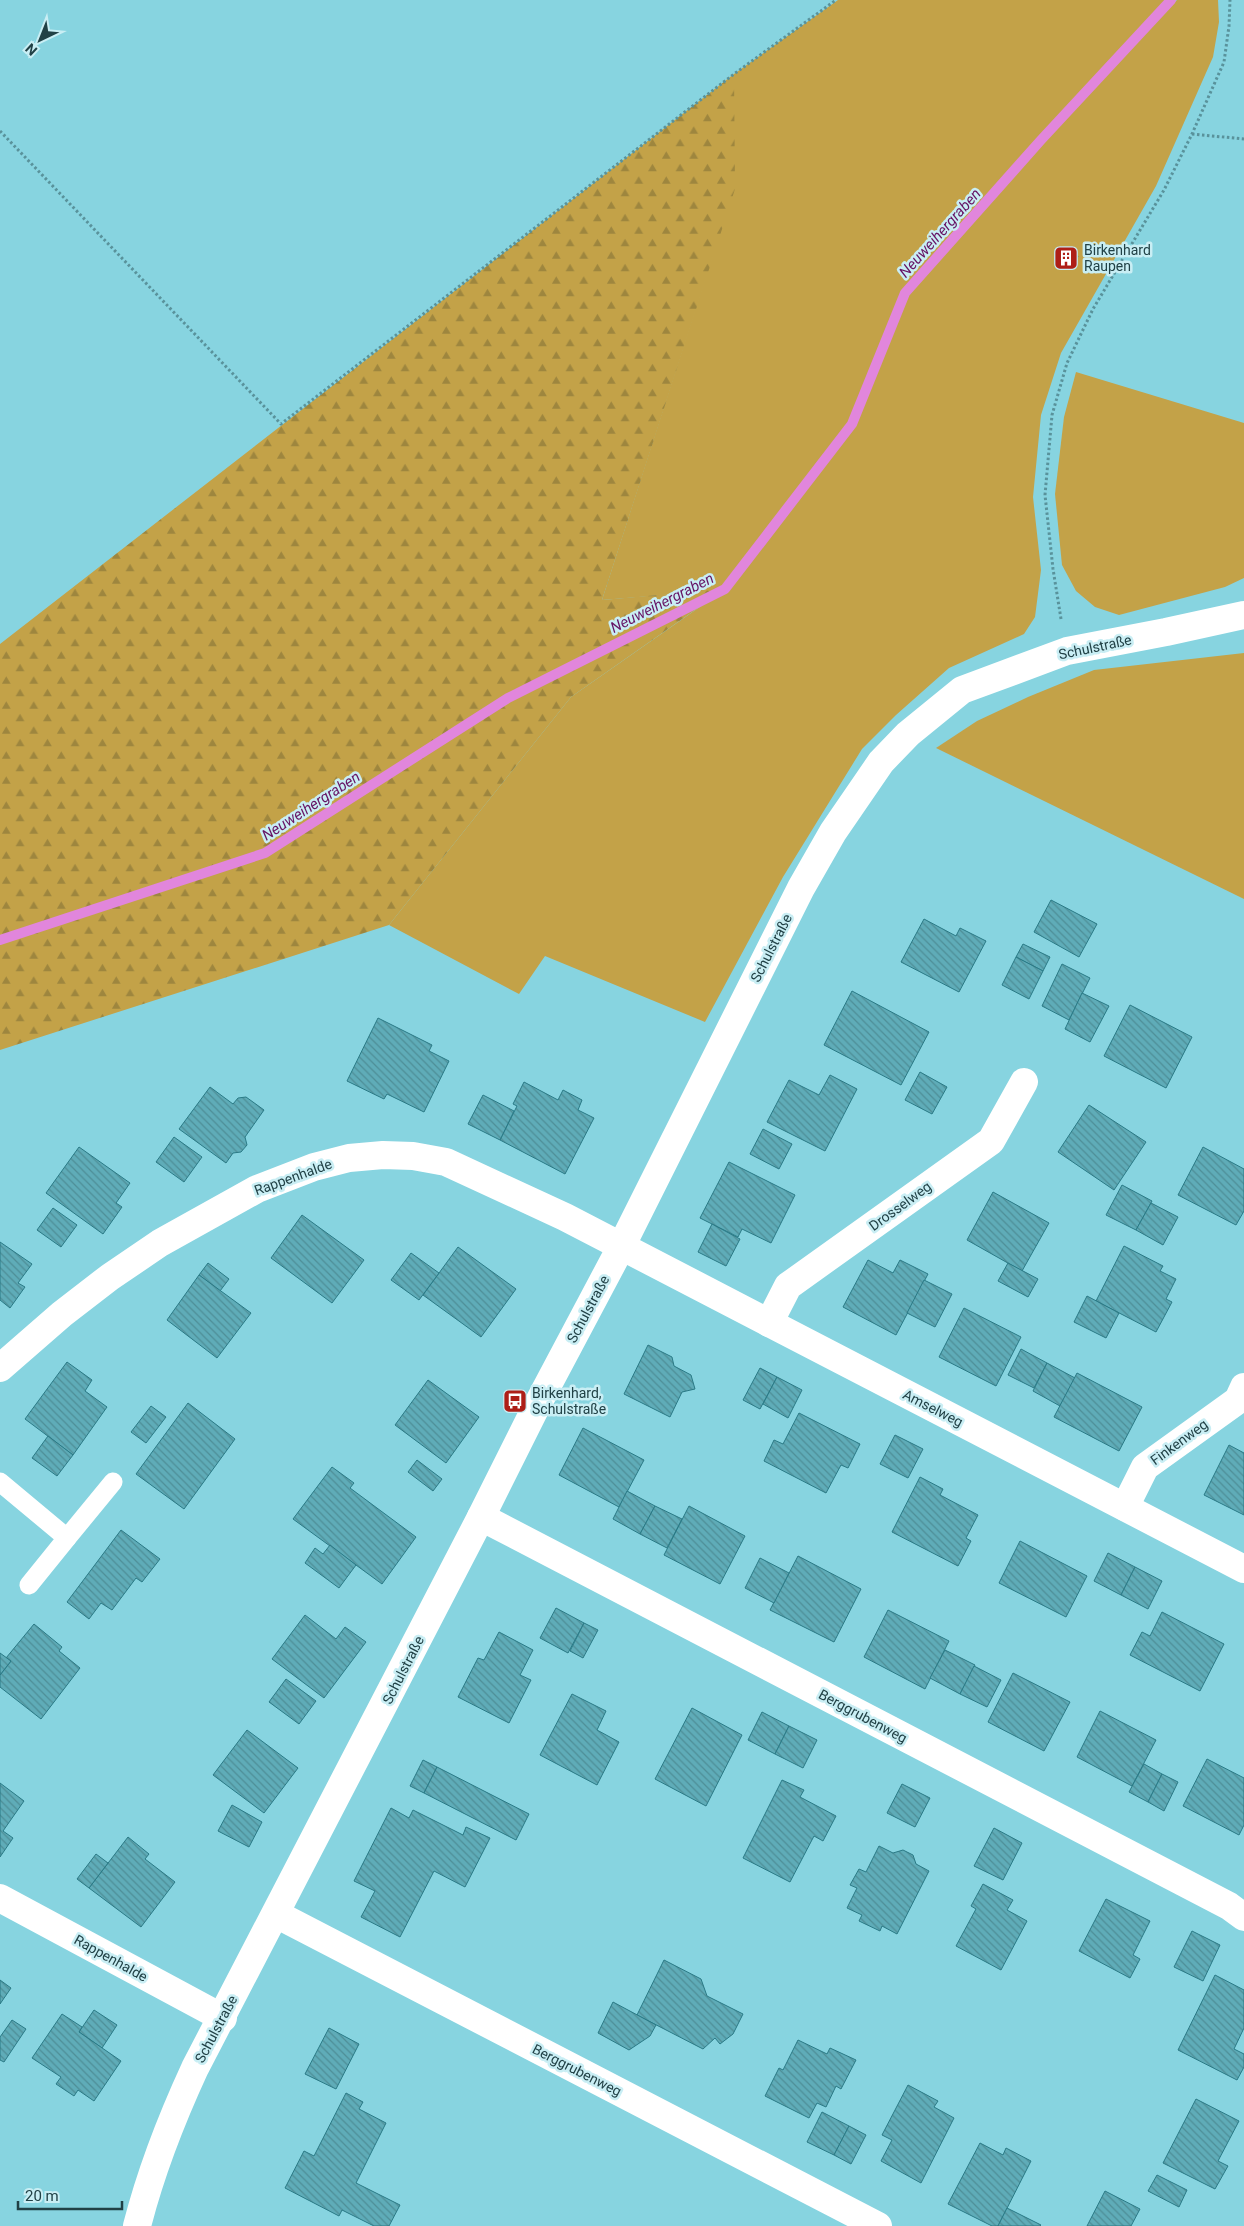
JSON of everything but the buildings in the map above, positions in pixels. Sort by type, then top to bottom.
[{"type":"street","name":"Schulstraße","points":[[137,2226],[148,2183],[169,2125],[195,2068],[481,1517],[534,1411],[621,1247],[801,888],[833,832],[882,762],[908,734],[962,690],[1067,651],[1244,615]]},
{"type":"street","name":"Drosselweg","points":[[769,1323],[788,1286],[991,1141],[1024,1082]]},
{"type":"street","name":"Rappenhalde","points":[[0,1368],[62,1314],[110,1277],[160,1243],[256,1189],[314,1167],[349,1158],[383,1155],[413,1156],[446,1162],[565,1217],[621,1247]]},
{"type":"street","name":"Amselweg","points":[[621,1247],[1244,1569]]},
{"type":"street","name":"Finkenweg","points":[[1125,1507],[1145,1467],[1238,1400],[1244,1387]]},
{"type":"street","name":"Berggrubenweg","points":[[481,1517],[1228,1906],[1244,1917]]},
{"type":"street","name":"Rappenhalde","points":[[0,1898],[222,2018]]},
{"type":"street","name":"Berggrubenweg","points":[[276,1914],[878,2226]]},
{"type":"lane","points":[[0,1482],[67,1538]]},
{"type":"lane","points":[[29,1585],[113,1482]]},
{"type":"path","points":[[0,131],[282,424],[734,74],[836,0]]},
{"type":"path","points":[[1067,651],[1053,569],[1045,495],[1052,415],[1067,363],[1093,309],[1164,190],[1192,134],[1224,62],[1229,26],[1230,0]]},
{"type":"path","points":[[1192,134],[1244,139]]},
{"type":"green space","points":[[838,0],[1170,0],[1064,117],[1177,0],[1218,0],[1219,22],[1213,57],[1156,186],[1061,353],[1041,415],[1033,497],[1041,570],[1035,617],[1024,634],[949,668],[896,715],[862,749],[783,877],[705,1022],[545,956],[519,994],[389,925],[571,697],[724,590],[602,600],[734,189],[734,74]]},
{"type":"green space","points":[[734,74],[735,189],[602,600],[725,589],[571,697],[389,925],[0,1050],[0,644]]},
{"type":"green space","points":[[1076,372],[1244,423],[1244,578],[1225,587],[1119,615],[1095,607],[1076,591],[1062,565],[1055,494],[1064,417]]},
{"type":"green space","points":[[1244,653],[1244,899],[936,748],[977,721],[1028,697],[1094,670]]},
{"type":"waterway","name":"Neuweihergraben","points":[[0,940],[265,853],[508,698],[725,589],[852,424],[905,293],[1041,140],[1171,0]]},
{"type":"place","name":"Birkenhard Raupen","points":[[1066,258]]},
{"type":"place","name":"Birkenhard, Schulstraße","points":[[515,1401]]}]
